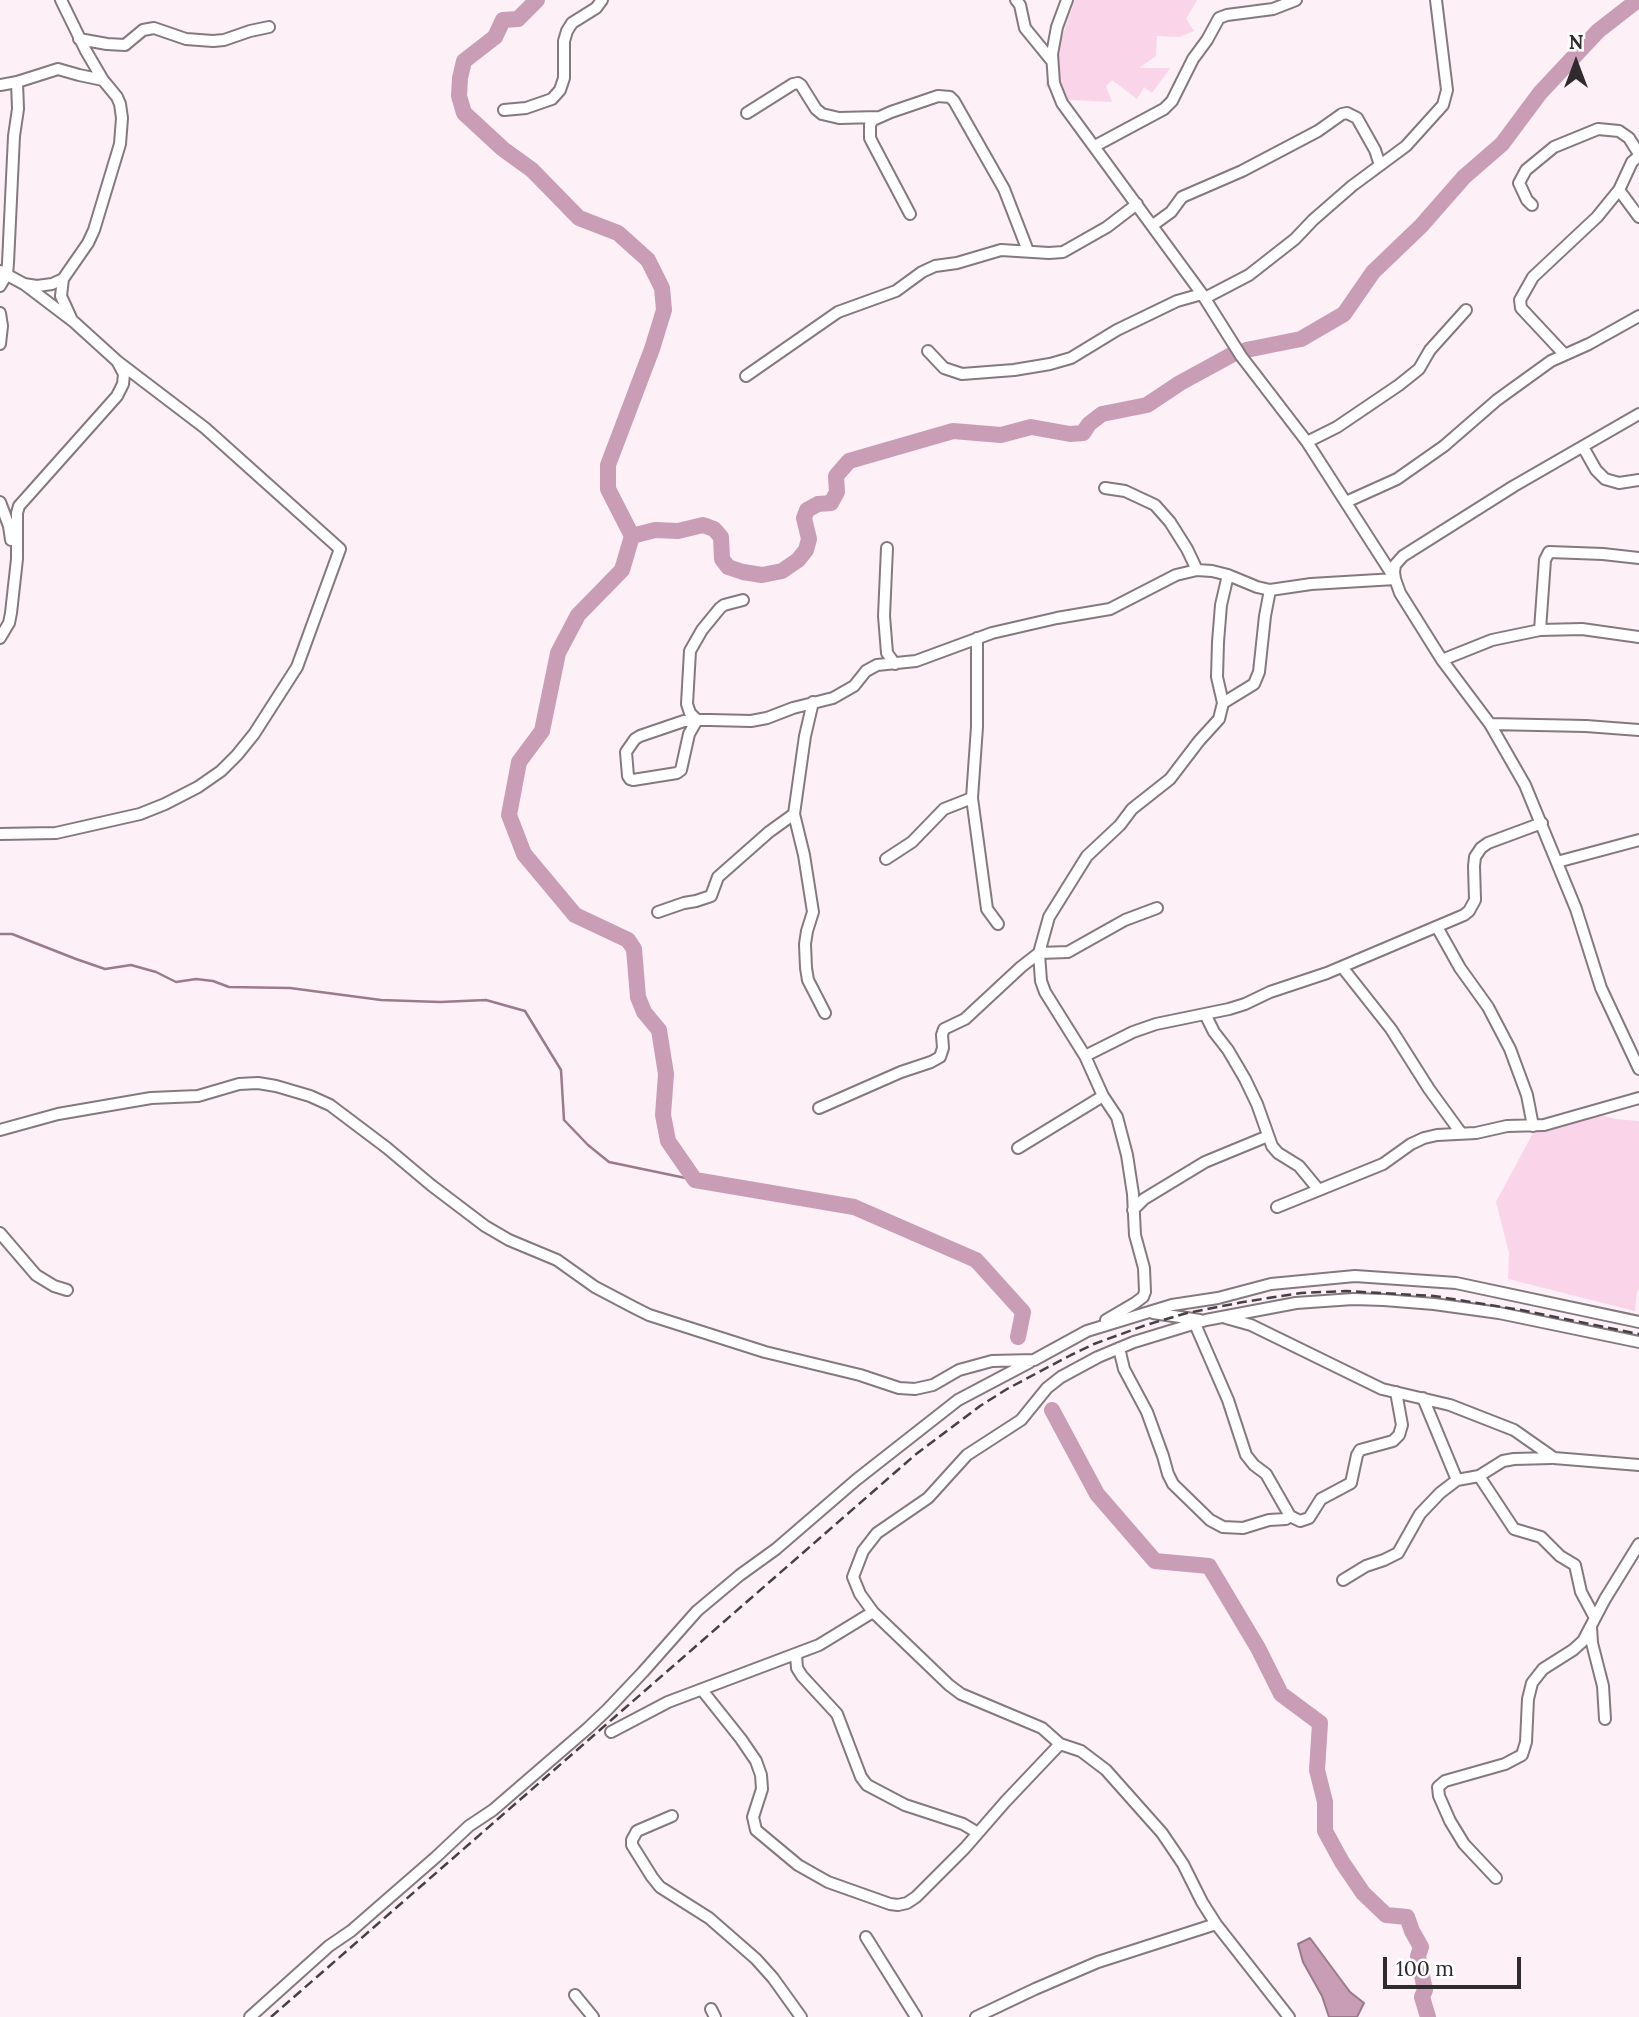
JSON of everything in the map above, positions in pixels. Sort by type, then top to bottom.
[{"type":"street","points":[[24,284],[37,286],[52,284],[62,279],[88,243],[120,144],[120,104],[79,39],[61,0]]},
{"type":"street","points":[[504,110],[526,108],[552,99],[560,90],[564,78],[564,41],[567,31],[572,23],[596,8],[602,0]]},
{"type":"street","points":[[1016,0],[1020,5],[1025,29],[1052,61]]},
{"type":"street","points":[[1067,0],[1057,27],[1052,61],[1055,83],[1062,103],[1153,225],[1241,356],[1307,442],[1395,579],[1400,593],[1442,660],[1490,724],[1525,785],[1542,823],[1576,909],[1601,988],[1639,1069]]},
{"type":"street","points":[[1095,146],[1164,109],[1172,101],[1193,59],[1219,18],[1273,9],[1296,0]]},
{"type":"street","points":[[928,351],[944,369],[962,374],[1050,364],[1070,358],[1117,330],[1177,301],[1203,296],[1259,268],[1342,195],[1415,138],[1443,105],[1447,81],[1436,0]]},
{"type":"street","points":[[79,39],[125,45],[143,30],[154,28],[186,39],[213,41],[269,27]]},
{"type":"street","points":[[0,85],[58,69],[103,80]]},
{"type":"street","points":[[0,286],[18,109],[17,82]]},
{"type":"street","points":[[747,113],[798,83],[816,109],[822,114],[839,118],[879,117],[938,96],[950,97],[1004,189],[1028,251]]},
{"type":"street","points":[[1153,225],[1171,212],[1182,197],[1242,171],[1318,131],[1342,114],[1352,114],[1357,118],[1375,150],[1380,165]]},
{"type":"street","points":[[879,117],[870,125],[870,138],[910,214]]},
{"type":"street","points":[[1532,205],[1519,183],[1526,170],[1554,147],[1598,129],[1619,131],[1629,138],[1639,155],[1632,162],[1619,190],[1597,217],[1533,277],[1520,300],[1521,308],[1564,354]]},
{"type":"street","points":[[1619,190],[1639,217]]},
{"type":"street","points":[[746,376],[838,312],[896,291],[935,265],[957,263],[1001,250],[1056,253],[1070,249],[1107,227],[1137,204]]},
{"type":"street","points":[[0,834],[56,833],[140,814],[166,804],[221,771],[254,734],[298,667],[340,549],[205,428],[117,361],[74,322],[24,284],[3,272]]},
{"type":"street","points":[[62,279],[61,296],[74,322]]},
{"type":"street","points":[[1307,442],[1355,415],[1419,369],[1430,350],[1466,310]]},
{"type":"street","points":[[0,313],[0,344]]},
{"type":"street","points":[[1346,502],[1397,479],[1444,446],[1497,400],[1564,354],[1589,344],[1639,316]]},
{"type":"street","points":[[0,639],[9,623],[16,570],[16,520],[19,506],[117,396],[124,374],[117,361]]},
{"type":"street","points":[[1395,579],[1395,565],[1403,556],[1514,486],[1639,414]]},
{"type":"street","points":[[1583,447],[1596,470],[1605,479],[1619,482],[1639,480]]},
{"type":"street","points":[[1105,488],[1125,491],[1155,505],[1175,531],[1197,570]]},
{"type":"street","points":[[0,502],[9,526],[16,570]]},
{"type":"street","points":[[887,548],[884,616],[887,653],[895,664]]},
{"type":"street","points":[[1541,629],[1545,560],[1549,552],[1639,558]]},
{"type":"street","points":[[696,720],[681,770],[677,773],[630,779],[626,752],[635,739],[684,721],[696,720],[751,721],[833,698],[844,693],[877,664],[916,661],[977,638],[1027,624],[1110,609],[1176,575],[1197,570],[1212,571],[1270,590],[1311,584],[1395,579]]},
{"type":"street","points":[[250,2017],[329,1946],[351,1931],[469,1826],[493,1810],[587,1728],[625,1691],[697,1611],[740,1574],[776,1549],[856,1480],[958,1400],[1087,1331],[1143,1297],[1144,1268],[1135,1234],[1129,1168],[1122,1132],[1085,1056],[1045,992],[1040,971],[1040,953],[1049,917],[1087,856],[1120,825],[1132,809],[1170,779],[1219,719],[1223,703],[1217,677],[1221,605],[1228,575]]},
{"type":"street","points":[[1223,703],[1254,684],[1259,672],[1270,590]]},
{"type":"street","points":[[696,720],[687,704],[690,651],[702,630],[720,608],[743,600]]},
{"type":"street","points":[[1442,660],[1492,640],[1541,629],[1566,628],[1639,637]]},
{"type":"street","points":[[977,638],[977,727],[972,798],[987,909],[998,924]]},
{"type":"street","points":[[813,702],[794,814],[813,912],[805,944],[806,968],[808,980],[825,1013]]},
{"type":"street","points":[[1490,724],[1639,730]]},
{"type":"street","points":[[886,859],[912,842],[944,809],[972,798]]},
{"type":"street","points":[[659,912],[711,895],[718,877],[794,814]]},
{"type":"street","points":[[1085,1056],[1133,1032],[1156,1024],[1237,1007],[1270,992],[1342,967],[1464,915],[1472,906],[1475,893],[1475,857],[1480,848],[1542,823]]},
{"type":"street","points":[[1557,862],[1639,840]]},
{"type":"street","points":[[819,1108],[940,1056],[944,1029],[965,1019],[1040,953],[1068,952],[1125,920],[1157,908]]},
{"type":"street","points":[[1437,927],[1460,968],[1488,1007],[1510,1049],[1527,1095],[1533,1126]]},
{"type":"street","points":[[1342,967],[1391,1029],[1461,1133]]},
{"type":"street","points":[[1205,1014],[1213,1032],[1228,1050],[1245,1079],[1272,1146],[1278,1153],[1300,1166],[1318,1189]]},
{"type":"street","points":[[0,1130],[58,1114],[151,1098],[198,1096],[239,1084],[276,1086],[330,1105],[485,1226],[509,1240],[557,1260],[595,1287],[649,1315],[765,1352],[860,1375],[899,1388],[915,1389],[933,1385],[959,1370],[992,1361],[1034,1360]]},
{"type":"street","points":[[1018,1148],[1103,1096]]},
{"type":"street","points":[[1278,1207],[1382,1164],[1424,1138],[1476,1133],[1507,1126],[1556,1123],[1639,1098]]},
{"type":"street","points":[[1133,1210],[1144,1199],[1205,1162],[1268,1136]]},
{"type":"street","points":[[0,1233],[36,1275],[67,1290]]},
{"type":"street","points":[[1087,1331],[1172,1305],[1218,1298],[1271,1284],[1364,1276],[1456,1283],[1639,1322]]},
{"type":"street","points":[[1289,2017],[1216,1924],[1183,1864],[1151,1819],[1106,1770],[1080,1751],[1060,1744],[1042,1728],[961,1694],[873,1612],[860,1594],[853,1577],[863,1551],[877,1533],[928,1498],[967,1455],[1021,1420],[1047,1388],[1082,1366],[1119,1348],[1219,1317],[1296,1303],[1384,1300],[1499,1313],[1639,1342]]},
{"type":"street","points":[[1146,1313],[1201,1322]]},
{"type":"street","points":[[1219,1317],[1251,1325],[1382,1389],[1461,1409],[1514,1430],[1554,1458]]},
{"type":"street","points":[[1201,1322],[1246,1455],[1266,1474],[1290,1516],[1300,1521],[1309,1518],[1321,1499],[1351,1483],[1360,1450],[1397,1439],[1402,1426],[1396,1392]]},
{"type":"street","points":[[1119,1348],[1124,1368],[1147,1412],[1173,1484],[1210,1520],[1223,1527],[1243,1528],[1290,1516]]},
{"type":"street","points":[[1423,1398],[1457,1480]]},
{"type":"street","points":[[1343,1580],[1366,1566],[1398,1553],[1420,1514],[1457,1480],[1479,1476],[1503,1461],[1514,1458],[1554,1458],[1639,1465]]},
{"type":"street","points":[[1479,1476],[1514,1530],[1541,1537],[1560,1556],[1575,1565],[1581,1592],[1593,1623],[1592,1643],[1603,1686],[1605,1719]]},
{"type":"street","points":[[1496,1878],[1464,1844],[1450,1821],[1438,1787],[1445,1781],[1505,1764],[1522,1755],[1526,1742],[1528,1699],[1532,1682],[1543,1670],[1579,1646],[1639,1544]]},
{"type":"street","points":[[611,1732],[668,1702],[819,1645],[873,1612]]},
{"type":"street","points":[[796,1654],[797,1668],[802,1676],[837,1714],[867,1786],[905,1805],[962,1824],[978,1833]]},
{"type":"street","points":[[702,1690],[756,1761],[762,1789],[753,1817],[756,1830],[799,1865],[828,1882],[890,1904],[907,1903],[916,1897],[1060,1744]]},
{"type":"street","points":[[672,1816],[637,1831],[632,1846],[660,1888],[709,1918],[756,1959],[801,2017]]},
{"type":"street","points":[[976,2017],[1098,1962],[1216,1924]]},
{"type":"street","points":[[866,1937],[916,2017]]},
{"type":"street","points":[[575,1995],[593,2017]]},
{"type":"shaded area","points":[[1075,0],[1197,0],[1186,19],[1194,31],[1179,37],[1157,36],[1156,56],[1139,68],[1170,68],[1152,93],[1144,87],[1137,99],[1112,80],[1106,86],[1112,102],[1052,99],[1051,90],[1045,86]]},
{"type":"shaded area","points":[[1598,1114],[1639,1121],[1639,1290],[1635,1311],[1508,1279],[1509,1253],[1496,1202],[1533,1133]]},
{"type":"shaded area","points":[[1310,1938],[1350,1992],[1364,2003],[1357,2017],[1329,2017],[1322,1996],[1303,1962],[1298,1944]]},
{"type":"waterway","points":[[537,0],[518,19],[503,20],[495,37],[464,61],[459,96],[464,113],[503,149],[532,170],[579,218],[618,233],[648,260],[662,288],[664,310],[608,465],[608,489],[632,536],[622,570],[578,615],[558,653],[542,731],[519,762],[509,815],[524,854],[575,915],[628,940],[634,949],[638,997],[644,1012],[659,1030],[666,1074],[663,1115],[668,1141],[695,1180],[854,1207],[976,1260],[1023,1312],[1018,1337]]},
{"type":"waterway","points":[[1246,350],[1301,339],[1344,314],[1373,272],[1421,226],[1464,177],[1502,144],[1540,93],[1598,31],[1638,0]]},
{"type":"waterway","points":[[632,536],[655,530],[678,531],[703,525],[714,529],[721,537],[722,559],[728,567],[762,575],[782,571],[798,560],[806,550],[809,539],[804,518],[807,510],[818,504],[831,503],[837,492],[836,476],[849,461],[953,431],[1001,435],[1031,427],[1070,434],[1083,433],[1089,424],[1102,414],[1147,405],[1180,383],[1235,353]]},
{"type":"waterway","points":[[0,934],[12,934],[105,969],[131,965],[156,972],[176,982],[196,979],[229,987],[290,988],[381,1000],[486,1000],[525,1011],[561,1070],[564,1120],[588,1145],[609,1162],[695,1180]]},
{"type":"waterway","points":[[1052,1410],[1097,1494],[1155,1561],[1209,1566],[1258,1648],[1281,1694],[1320,1723],[1317,1770],[1325,1802],[1325,1831],[1363,1893],[1386,1915],[1407,1917],[1421,1947],[1418,1956],[1425,1990],[1422,1997],[1428,2017]]},
{"type":"railway","points":[[271,2017],[915,1455],[980,1406],[1071,1355],[1146,1325],[1187,1313],[1301,1293],[1346,1291],[1434,1296],[1639,1334]]}]
